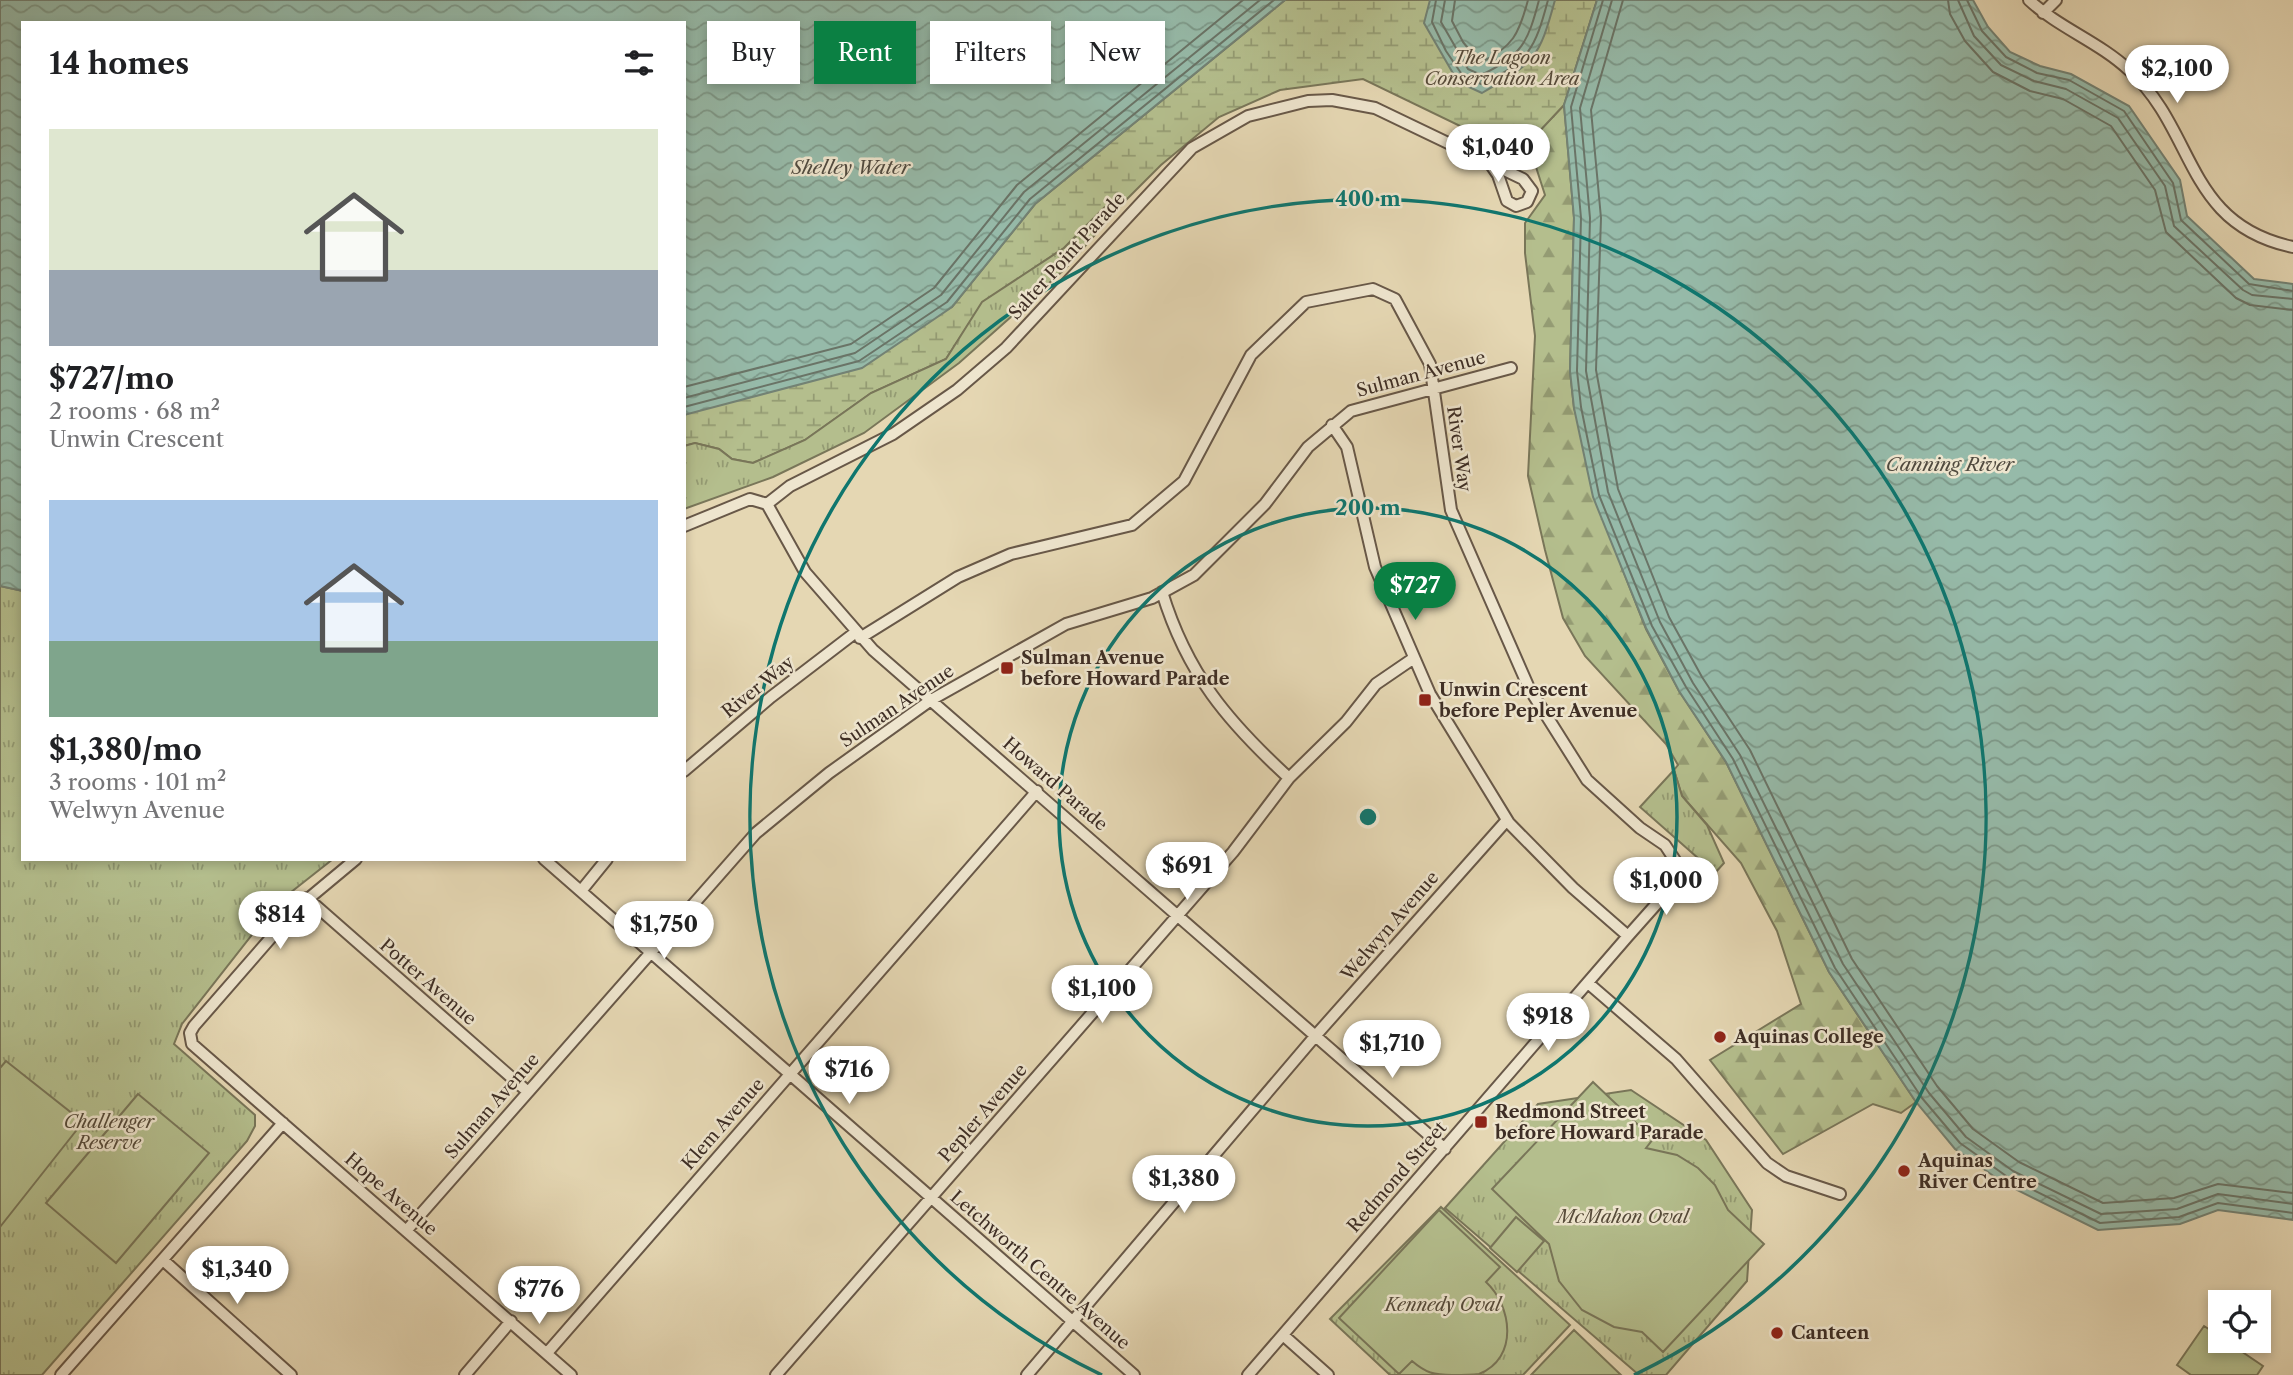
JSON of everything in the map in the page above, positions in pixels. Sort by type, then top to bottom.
[{"type":"street","points":[[2029,0],[2043,13],[2118,61],[2144,85],[2167,118],[2198,179],[2220,209],[2253,234],[2293,247]]},
{"type":"street","points":[[2043,13],[2056,0]]},
{"type":"street","name":"Salter Point Parade","points":[[767,503],[790,486],[893,434],[957,390],[1006,348],[1192,148],[1248,116],[1308,101],[1352,103],[1404,119],[1489,162]]},
{"type":"street","name":"River Way","points":[[686,769],[771,697],[858,635],[958,577],[1010,554],[1119,529],[1137,522],[1184,481],[1251,355],[1306,302],[1370,289],[1393,297],[1430,364],[1451,510],[1529,688],[1587,780],[1640,828],[1665,845],[1686,877]]},
{"type":"street","name":"Sulman Avenue","points":[[406,1231],[756,833],[829,773],[931,701],[1066,624],[1162,592],[1194,575],[1265,504],[1301,454],[1332,425],[1360,407],[1511,368]]},
{"type":"street","points":[[1332,425],[1347,447],[1375,567],[1430,694],[1507,820],[1573,888],[1628,936]]},
{"type":"street","points":[[686,525],[750,499],[767,503]]},
{"type":"street","name":"Howard Parade","points":[[767,503],[805,572],[858,635],[1317,1034],[1445,1149]]},
{"type":"street","points":[[1162,592],[1172,624],[1197,676],[1244,736],[1289,778]]},
{"type":"street","name":"Pepler Avenue","points":[[776,1375],[1233,852],[1289,778],[1346,722],[1382,677],[1413,658]]},
{"type":"street","name":"Klem Avenue","points":[[547,1353],[1037,791]]},
{"type":"street","name":"Welwyn Avenue","points":[[1027,1375],[1317,1034],[1507,820]]},
{"type":"street","points":[[307,898],[353,861]]},
{"type":"street","name":"Letchworth Centre Avenue","points":[[546,861],[1134,1375]]},
{"type":"street","points":[[580,891],[605,861]]},
{"type":"street","name":"Redmond Street","points":[[1248,1375],[1628,936],[1668,891],[1686,877]]},
{"type":"street","name":"Hope Avenue","points":[[307,898],[194,1026],[190,1039],[196,1049],[572,1375]]},
{"type":"street","name":"Potter Avenue","points":[[307,898],[528,1092]]},
{"type":"street","points":[[1588,983],[1676,1059],[1767,1163],[1786,1176],[1840,1194]]},
{"type":"street","points":[[61,1375],[283,1123]]},
{"type":"street","points":[[163,1260],[291,1375]]},
{"type":"street","points":[[465,1375],[511,1321]]},
{"type":"street","points":[[1283,1335],[1328,1375]]},
{"type":"green space","name":"The Lagoon Conservation Area","points":[[1285,0],[1597,0],[1564,105],[1518,154],[1363,79],[1280,90],[1219,117],[1161,165],[1121,205],[1105,207],[1064,248],[983,302],[946,359],[871,393],[805,440],[753,463],[732,459],[719,449],[695,443],[686,445],[686,414],[952,307],[1035,204]]},
{"type":"green space","points":[[1564,105],[1574,218],[1570,371],[1574,408],[1622,568],[1646,629],[1679,691],[1726,762],[1829,972],[1916,1102],[1901,1113],[1873,1104],[1783,1154],[1710,1060],[1801,1004],[1777,931],[1741,863],[1682,796],[1674,770],[1678,765],[1666,744],[1585,656],[1563,618],[1528,476],[1535,336],[1525,253],[1525,223],[1545,195],[1535,164],[1518,154]]},
{"type":"green space","points":[[1121,205],[1066,268],[959,363],[864,433],[773,477],[686,508],[686,445],[695,443],[719,449],[732,459],[753,463],[805,440],[871,393],[946,359],[982,302],[1064,248],[1105,207]]},
{"type":"green space","name":"Challenger Reserve","points":[[0,586],[21,591],[21,861],[330,861],[276,904],[182,1024],[174,1044],[255,1115],[255,1126],[247,1141],[42,1375],[0,1375]]},
{"type":"green space","points":[[1674,770],[1682,796],[1707,825],[1724,863],[1715,873],[1640,807]]},
{"type":"green space","points":[[6,1061],[83,1122],[0,1227],[0,1068]]},
{"type":"green space","name":"McMahon Oval","points":[[1593,1082],[1653,1139],[1646,1148],[1677,1155],[1698,1168],[1715,1185],[1728,1210],[1764,1244],[1663,1352],[1642,1332],[1614,1327],[1582,1310],[1559,1281],[1549,1244],[1492,1189]]},
{"type":"green space","name":"McMahon Oval","points":[[1631,1090],[1706,1140],[1752,1210],[1747,1281],[1666,1375],[1639,1375],[1445,1208],[1538,1104]]},
{"type":"green space","points":[[138,1094],[209,1153],[116,1263],[46,1203]]},
{"type":"green space","name":"Kennedy Oval","points":[[1441,1207],[1570,1325],[1523,1375],[1390,1375],[1330,1319]]},
{"type":"green space","name":"Kennedy Oval","points":[[1439,1210],[1500,1267],[1486,1282],[1502,1304],[1506,1317],[1506,1344],[1501,1356],[1492,1366],[1479,1374],[1435,1374],[1412,1361],[1399,1374],[1339,1318]]},
{"type":"green space","points":[[1516,1217],[1544,1241],[1517,1272],[1490,1248]]},
{"type":"green space","points":[[2204,1326],[2208,1329],[2208,1353],[2244,1353],[2263,1366],[2257,1375],[2191,1375],[2177,1365]]},
{"type":"green space","points":[[1574,1330],[1621,1375],[1531,1375]]},
{"type":"water","name":"Shelley Water","points":[[0,0],[1285,0],[1035,204],[952,307],[862,368],[686,414],[686,21],[21,21],[21,591],[0,586]]},
{"type":"water","points":[[1430,0],[1555,0],[1544,35],[1532,57],[1514,74],[1482,93],[1458,82],[1424,23]]},
{"type":"water","name":"Canning River","points":[[1597,0],[1973,0],[1988,27],[2010,52],[2040,66],[2071,74],[2129,106],[2180,180],[2187,216],[2254,279],[2293,284],[2293,1220],[2218,1210],[2180,1224],[2098,1230],[2005,1184],[1955,1149],[1916,1102],[1829,972],[1726,762],[1679,691],[1646,628],[1593,497],[1574,408],[1570,371],[1574,218],[1564,105]]},
{"type":"place","name":"Sulman Avenue before Howard Parade","points":[[1007,668]]},
{"type":"place","name":"Unwin Crescent before Pepler Avenue","points":[[1425,700]]},
{"type":"place","name":"Aquinas College","points":[[1720,1037]]},
{"type":"place","name":"Redmond Street before Howard Parade","points":[[1481,1122]]},
{"type":"place","name":"Aquinas River Centre","points":[[1904,1171]]},
{"type":"place","name":"Canteen","points":[[1777,1333]]}]
